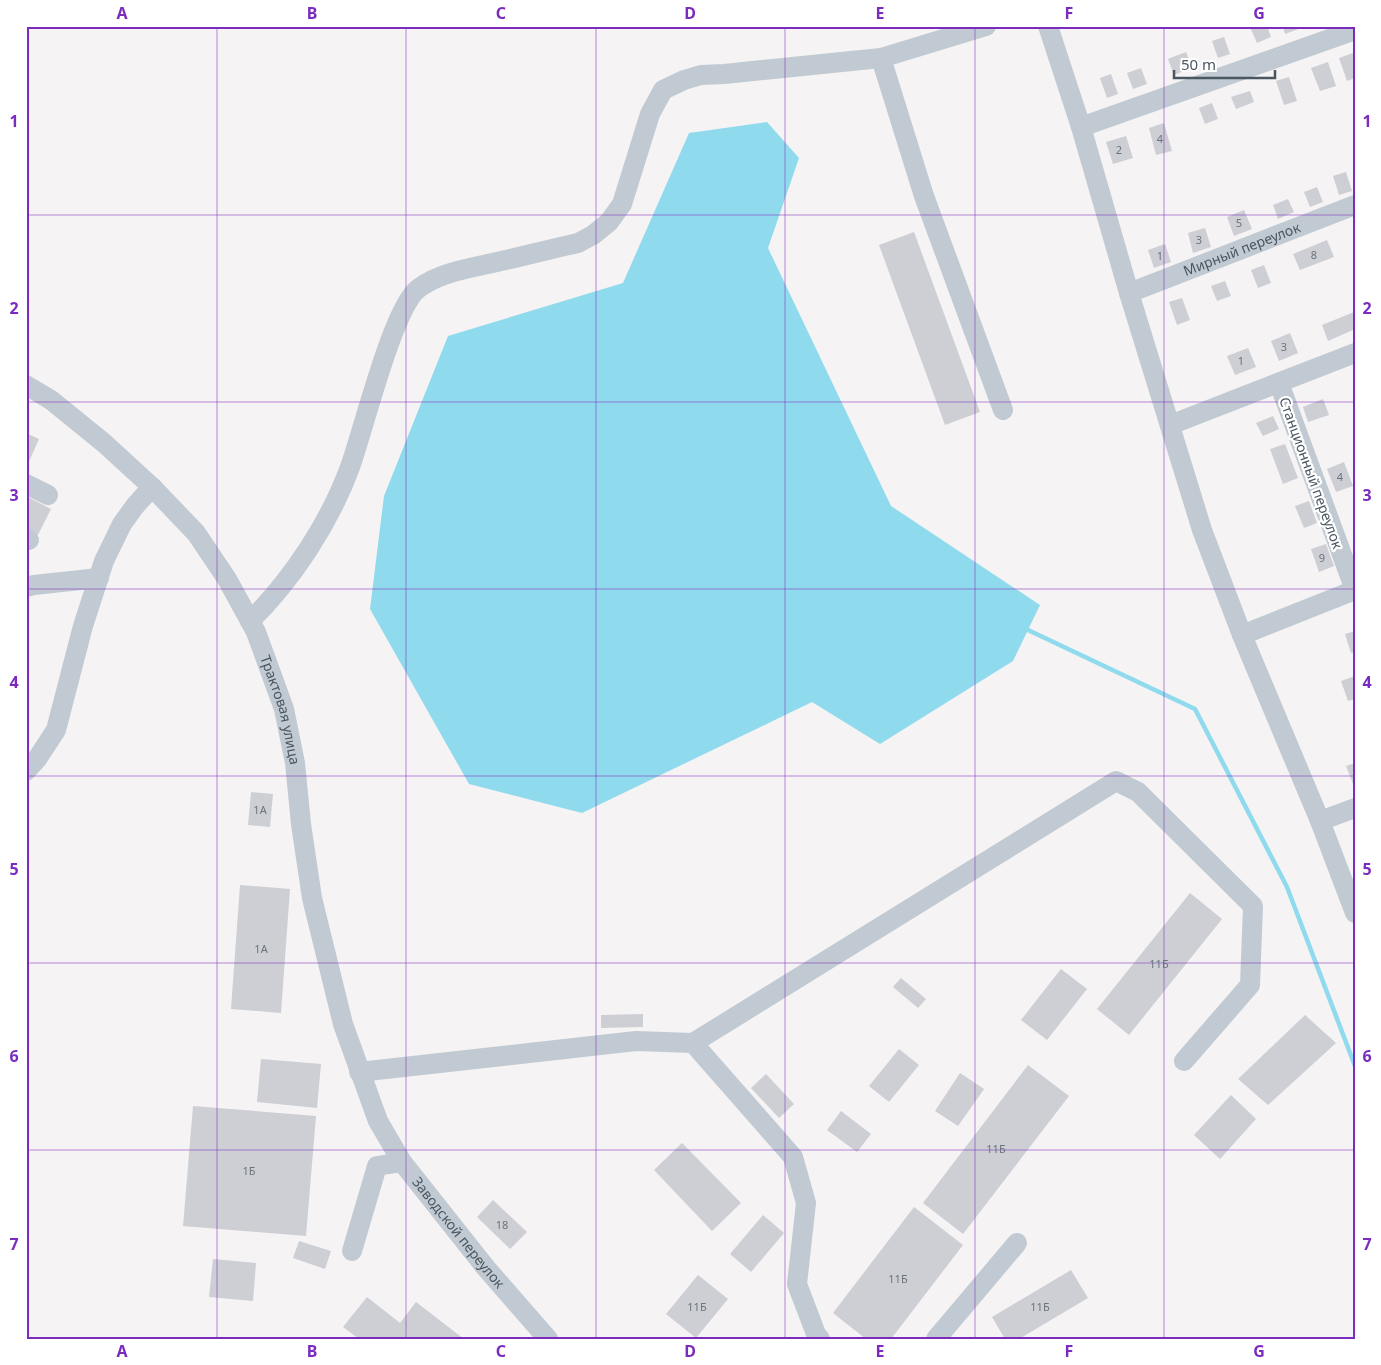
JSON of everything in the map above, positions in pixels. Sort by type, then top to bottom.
[{"type":"street","points":[[250,621],[285,583],[328,516],[350,467],[394,329],[417,289],[456,271],[578,243],[593,235],[609,222],[622,204],[650,114],[663,90],[684,80],[701,75],[881,58],[961,30],[986,26]]},
{"type":"street","points":[[1048,26],[1081,128],[1129,293],[1202,530],[1242,635],[1320,821],[1355,914]]},
{"type":"street","points":[[1081,128],[1355,30]]},
{"type":"street","points":[[881,58],[924,196],[1003,410]]},
{"type":"street","name":"Мирный переулок","points":[[1129,293],[1355,205]]},
{"type":"street","points":[[1170,425],[1355,353]]},
{"type":"street","name":"Станционный переулок","points":[[1279,383],[1355,590]]},
{"type":"street","name":"Трактовая улица","points":[[26,385],[51,400],[104,443],[152,486],[196,533],[226,579],[256,632],[284,709],[295,763],[301,824],[312,898],[344,1024],[359,1072],[378,1121]]},
{"type":"street","points":[[26,484],[48,495]]},
{"type":"street","points":[[26,771],[37,759],[56,730],[83,626],[104,561],[122,524],[152,486]]},
{"type":"street","points":[[26,587],[34,584],[99,578]]},
{"type":"street","points":[[1242,635],[1355,590]]},
{"type":"street","points":[[359,1072],[636,1041],[693,1043],[1116,781],[1138,792],[1253,906],[1250,986],[1184,1061]]},
{"type":"street","points":[[1320,821],[1355,808]]},
{"type":"street","points":[[693,1043],[793,1157],[806,1203],[797,1284],[816,1334],[820,1339]]},
{"type":"street","name":"Заводской переулок","points":[[378,1121],[402,1162],[486,1268],[548,1339]]},
{"type":"street","points":[[352,1251],[378,1166],[402,1162]]},
{"type":"street","points":[[936,1339],[1017,1243]]},
{"type":"water","points":[[767,122],[799,158],[768,248],[891,506],[1040,605],[1013,661],[880,744],[812,702],[582,813],[469,784],[370,609],[384,496],[448,336],[623,283],[689,133]]},
{"type":"building","points":[[1267,26],[1271,37],[1257,43],[1250,27]]},
{"type":"building","points":[[1283,26],[1300,26],[1301,28],[1285,34]]},
{"type":"building","points":[[1224,37],[1230,54],[1218,58],[1212,41]]},
{"type":"building","points":[[1186,52],[1192,68],[1174,75],[1168,59]]},
{"type":"building","points":[[1353,53],[1355,58],[1355,78],[1347,81],[1339,58]]},
{"type":"building","points":[[1328,62],[1336,86],[1320,91],[1311,68]]},
{"type":"building","points":[[1141,68],[1147,84],[1133,89],[1127,73]]},
{"type":"building","points":[[1111,74],[1118,94],[1107,98],[1100,78]]},
{"type":"building","points":[[1289,77],[1297,101],[1284,105],[1276,81]]},
{"type":"building","points":[[1250,91],[1254,102],[1236,109],[1231,97]]},
{"type":"building","points":[[1212,103],[1218,119],[1205,124],[1199,108]]},
{"type":"building","points":[[1164,123],[1172,151],[1156,155],[1149,128]]},
{"type":"building","points":[[1126,136],[1133,158],[1113,164],[1106,142]]},
{"type":"building","points":[[1346,172],[1352,191],[1339,195],[1333,176]]},
{"type":"building","points":[[1317,187],[1323,202],[1310,207],[1304,192]]},
{"type":"building","points":[[1288,199],[1294,212],[1278,219],[1273,205]]},
{"type":"building","points":[[1244,210],[1252,229],[1234,236],[1227,217]]},
{"type":"building","points":[[1205,228],[1211,247],[1193,253],[1188,233]]},
{"type":"building","points":[[914,232],[980,412],[945,425],[879,245]]},
{"type":"building","points":[[1327,240],[1334,257],[1300,270],[1293,254]]},
{"type":"building","points":[[1165,244],[1171,262],[1154,268],[1148,250]]},
{"type":"building","points":[[1264,265],[1271,283],[1258,288],[1251,270]]},
{"type":"building","points":[[1225,281],[1231,296],[1217,301],[1211,286]]},
{"type":"building","points":[[1182,298],[1190,320],[1177,325],[1169,302]]},
{"type":"building","points":[[1354,312],[1355,329],[1328,341],[1322,325]]},
{"type":"building","points":[[1290,333],[1298,353],[1279,361],[1271,341]]},
{"type":"building","points":[[1248,348],[1256,367],[1235,375],[1227,356]]},
{"type":"building","points":[[1323,399],[1329,415],[1308,422],[1303,407]]},
{"type":"building","points":[[1273,416],[1279,429],[1263,436],[1256,423]]},
{"type":"building","points":[[26,433],[39,439],[26,468]]},
{"type":"building","points":[[1285,444],[1298,478],[1283,484],[1270,449]]},
{"type":"building","points":[[1344,462],[1353,486],[1336,492],[1327,469]]},
{"type":"building","points":[[26,496],[51,509],[38,535],[26,529]]},
{"type":"building","points":[[1309,501],[1317,523],[1304,528],[1295,506]]},
{"type":"building","points":[[1326,544],[1334,566],[1319,572],[1311,549]]},
{"type":"building","points":[[1355,631],[1355,652],[1351,653],[1345,634]]},
{"type":"building","points":[[1355,676],[1355,699],[1348,701],[1341,681]]},
{"type":"building","points":[[1355,763],[1355,789],[1346,766]]},
{"type":"building","points":[[251,792],[273,794],[270,827],[248,825]]},
{"type":"building","points":[[240,885],[290,889],[281,1013],[231,1009]]},
{"type":"building","points":[[1190,893],[1222,919],[1129,1035],[1097,1009]]},
{"type":"building","points":[[1061,969],[1087,989],[1047,1040],[1021,1020]]},
{"type":"building","points":[[901,978],[926,999],[918,1008],[893,987]]},
{"type":"building","points":[[643,1014],[643,1027],[601,1028],[601,1015]]},
{"type":"building","points":[[1305,1015],[1336,1043],[1268,1105],[1238,1079]]},
{"type":"building","points":[[899,1049],[919,1065],[889,1102],[869,1086]]},
{"type":"building","points":[[261,1059],[321,1064],[317,1108],[257,1102]]},
{"type":"building","points":[[1028,1065],[1069,1096],[963,1234],[923,1203]]},
{"type":"building","points":[[960,1073],[984,1089],[958,1126],[935,1111]]},
{"type":"building","points":[[766,1074],[794,1104],[779,1118],[751,1088]]},
{"type":"building","points":[[1231,1095],[1256,1119],[1220,1159],[1194,1135]]},
{"type":"building","points":[[193,1106],[316,1116],[306,1236],[183,1226]]},
{"type":"building","points":[[841,1111],[871,1134],[857,1152],[827,1130]]},
{"type":"building","points":[[682,1143],[741,1203],[712,1231],[654,1170]]},
{"type":"building","points":[[493,1200],[527,1232],[510,1249],[477,1217]]},
{"type":"building","points":[[914,1207],[963,1245],[891,1339],[866,1339],[833,1313]]},
{"type":"building","points":[[763,1215],[784,1233],[751,1272],[730,1254]]},
{"type":"building","points":[[299,1241],[331,1251],[325,1269],[293,1258]]},
{"type":"building","points":[[213,1259],[256,1263],[253,1301],[209,1297]]},
{"type":"building","points":[[1071,1270],[1088,1298],[1019,1339],[1005,1339],[992,1317]]},
{"type":"building","points":[[698,1275],[728,1299],[696,1338],[666,1314]]},
{"type":"building","points":[[367,1297],[400,1323],[416,1302],[464,1339],[359,1339],[343,1327]]},
{"type":"waterway","points":[[1028,630],[1195,709],[1287,887],[1355,1066]]}]
